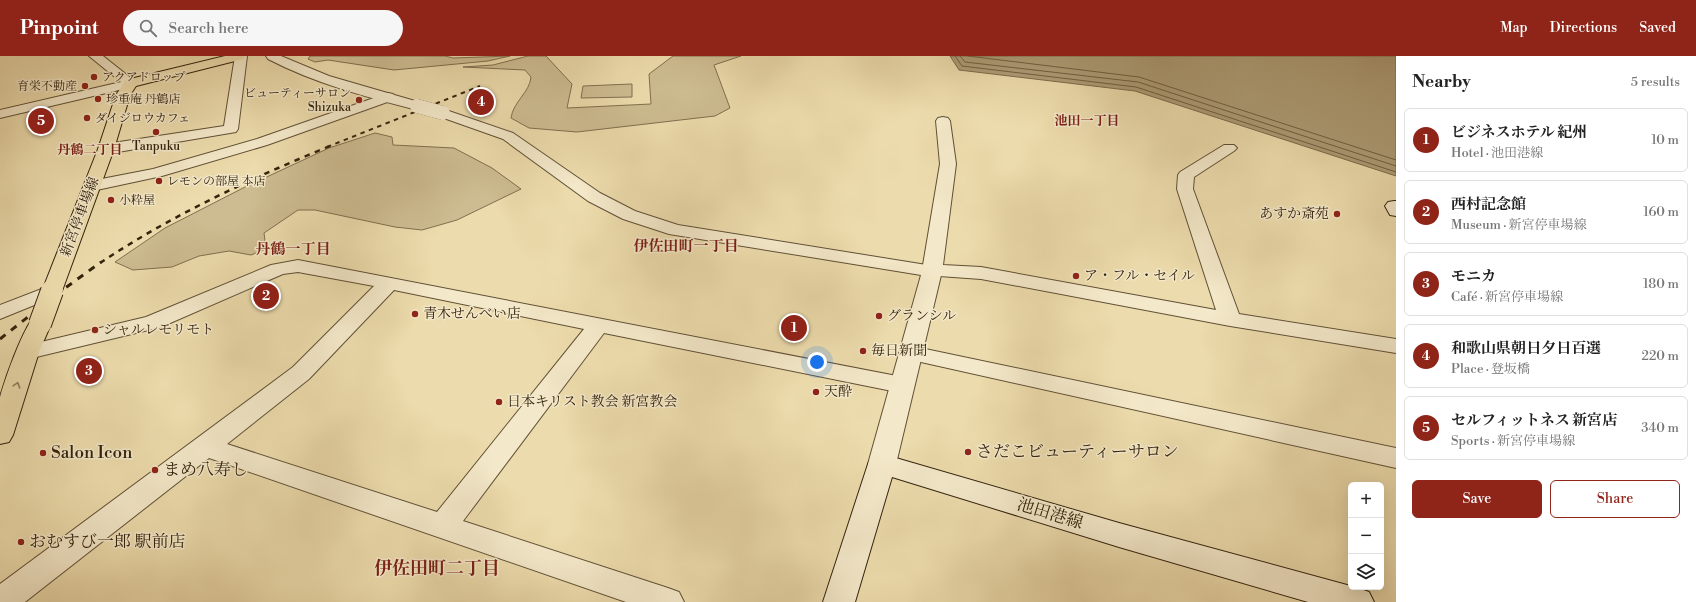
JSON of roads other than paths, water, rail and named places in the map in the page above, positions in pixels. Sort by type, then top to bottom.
[{"type":"main road","points":[[131,83],[240,56]]},
{"type":"main road","name":"新宮停車場線","points":[[0,435],[28,352],[106,149],[123,95],[131,83]]},
{"type":"street","points":[[96,56],[131,83]]},
{"type":"street","points":[[106,149],[231,129],[240,56]]},
{"type":"street","points":[[272,56],[283,62],[326,79],[443,113],[508,136],[594,197],[629,215],[675,230],[932,271],[981,273],[1230,319],[1396,346]]},
{"type":"street","points":[[0,114],[131,83]]},
{"type":"street","points":[[92,186],[156,173],[262,142],[388,97]]},
{"type":"street","points":[[839,602],[882,464],[932,271],[948,164],[943,121]]},
{"type":"street","points":[[1229,148],[1186,175],[1185,189],[1230,319]]},
{"type":"street","points":[[28,352],[153,322],[278,269],[298,266],[389,282],[902,385]]},
{"type":"street","points":[[1,602],[301,373],[389,282]]},
{"type":"street","points":[[0,313],[52,291]]},
{"type":"street","points":[[442,527],[599,324]]},
{"type":"street","points":[[911,353],[1396,458]]},
{"type":"street","points":[[204,446],[668,602]]},
{"type":"street","name":"池田港線","points":[[882,464],[1112,532],[1358,602]]},
{"type":"water","points":[[950,56],[1396,56],[1396,176],[1135,91],[959,70]]},
{"type":"railway","points":[[327,147],[480,86]]},
{"type":"railway","points":[[100,263],[155,229],[212,199],[270,171],[330,146]]},
{"type":"railway","points":[[0,339],[57,294],[101,262]]},
{"type":"place","name":"アクアドロップ","points":[[94,77]]},
{"type":"place","name":"育栄不動産","points":[[85,86]]},
{"type":"place","name":"珍重庵 丹鶴店","points":[[98,99]]},
{"type":"place","name":"ビューティーサロン Shizuka","points":[[359,100]]},
{"type":"place","name":"和歌山県朝日夕日百選","points":[[481,102]]},
{"type":"place","name":"ダイジロウカフェ","points":[[87,118]]},
{"type":"place","name":"セルフィットネス 新宮店","points":[[41,121]]},
{"type":"place","name":"Tanpuku","points":[[156,132]]},
{"type":"place","name":"レモンの部屋 本店","points":[[159,181]]},
{"type":"place","name":"小粋屋","points":[[111,200]]},
{"type":"place","name":"あすか斎苑","points":[[1337,214]]},
{"type":"place","name":"ア・フル・セイル","points":[[1076,276]]},
{"type":"place","name":"西村記念館","points":[[266,296]]},
{"type":"place","name":"青木せんべい店","points":[[415,314]]},
{"type":"place","name":"グランシル","points":[[879,316]]},
{"type":"place","name":"ビジネスホテル 紀州","points":[[794,328]]},
{"type":"place","name":"シャルレモリモト","points":[[95,330]]},
{"type":"place","name":"毎日新聞","points":[[863,351]]},
{"type":"place","name":"モニカ","points":[[89,371]]},
{"type":"place","name":"天酔","points":[[816,392]]},
{"type":"place","name":"日本キリスト教会 新宮教会","points":[[499,402]]},
{"type":"place","name":"さだこビューティーサロン","points":[[968,452]]},
{"type":"place","name":"Salon Icon","points":[[43,453]]},
{"type":"place","name":"まめ八寿し","points":[[155,470]]},
{"type":"place","name":"おむすび一郎 駅前店","points":[[21,542]]},
{"type":"district","name":"池田一丁目","points":[[1087,121]]},
{"type":"district","name":"丹鶴二丁目","points":[[90,150]]},
{"type":"district","name":"伊佐田町一丁目","points":[[686,246]]},
{"type":"district","name":"丹鶴一丁目","points":[[293,249]]},
{"type":"district","name":"伊佐田町二丁目","points":[[437,568]]}]
